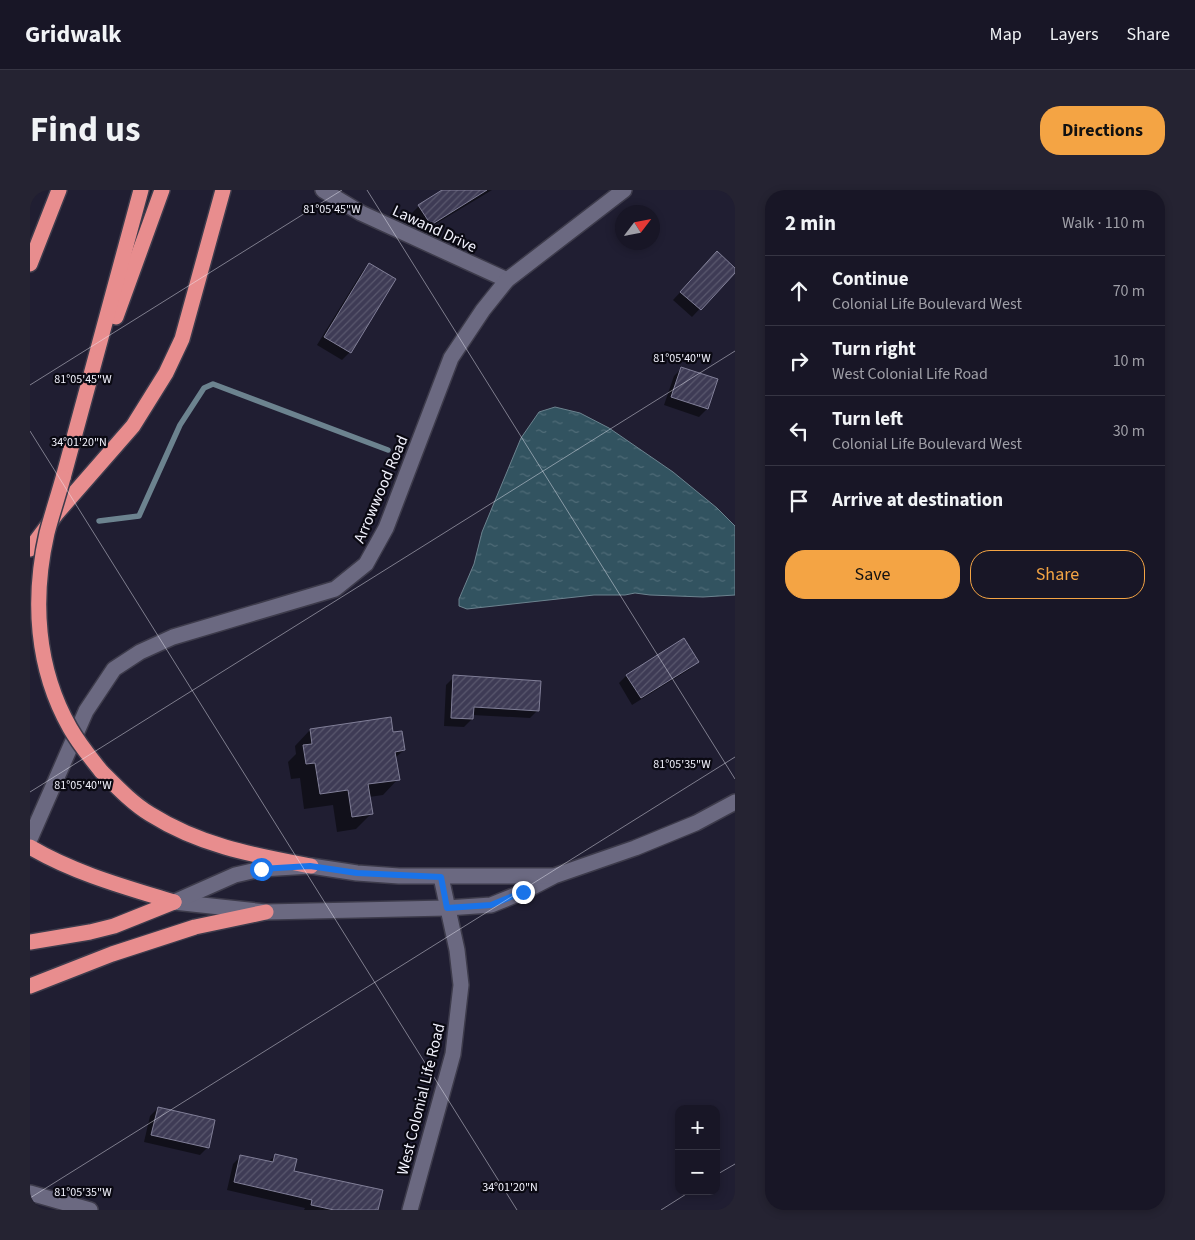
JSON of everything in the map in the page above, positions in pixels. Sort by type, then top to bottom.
[{"type":"highway","points":[[30,264],[59,190]]},
{"type":"highway","points":[[141,190],[48,532],[41,568],[38,601],[39,635],[46,669],[57,701],[70,728],[84,749],[101,771],[125,795],[149,814],[180,831],[216,845],[249,854],[310,866]]},
{"type":"highway","points":[[79,417],[162,190]]},
{"type":"highway","points":[[30,549],[57,513],[133,426],[166,373],[182,339],[223,190]]},
{"type":"highway","points":[[30,847],[118,885],[174,902]]},
{"type":"highway","points":[[30,942],[114,926],[174,902]]},
{"type":"highway","points":[[30,986],[86,964],[195,927],[266,912]]},
{"type":"street","name":"Lawand Drive","points":[[323,190],[361,213],[508,280]]},
{"type":"street","name":"Arrowwood Road","points":[[30,839],[86,711],[114,669],[140,652],[173,637],[335,589],[366,564],[386,528],[452,358],[483,310],[508,280],[624,190]]},
{"type":"street","points":[[174,902],[266,912],[447,908],[491,905],[523,892],[554,876],[635,848],[696,823],[735,802]]},
{"type":"street","points":[[174,902],[235,875],[261,869],[310,866],[357,873],[441,877],[554,876]]},
{"type":"street","name":"West Colonial Life Road","points":[[410,1210],[452,1054],[462,985],[458,950],[441,877]]},
{"type":"street","points":[[30,1193],[90,1210]]},
{"type":"water","points":[[555,407],[580,413],[609,428],[673,472],[717,508],[735,526],[735,595],[703,597],[635,593],[625,595],[594,595],[467,609],[459,606],[459,599],[474,564],[482,532],[521,438],[539,412]]},
{"type":"building","points":[[442,190],[487,190],[431,225],[418,205]]},
{"type":"building","points":[[717,251],[735,268],[735,273],[701,310],[680,292]]},
{"type":"building","points":[[369,263],[396,279],[351,353],[324,337]]},
{"type":"building","points":[[681,367],[718,379],[708,409],[671,397]]},
{"type":"building","points":[[684,638],[699,662],[641,698],[626,675]]},
{"type":"building","points":[[453,675],[541,681],[539,711],[474,707],[473,719],[451,718]]},
{"type":"building","points":[[391,717],[393,732],[402,731],[405,750],[395,752],[400,780],[368,784],[373,814],[352,817],[348,790],[320,794],[315,763],[306,764],[303,745],[312,744],[310,729]]},
{"type":"building","points":[[158,1107],[215,1120],[209,1148],[151,1135]]},
{"type":"building","points":[[275,1154],[297,1159],[294,1171],[383,1190],[378,1210],[334,1210],[311,1205],[312,1200],[234,1182],[240,1155],[273,1162]]},
{"type":"waterway","points":[[99,521],[139,516],[180,425],[204,388],[213,384],[388,450]]},
{"type":"route","points":[[261,869],[310,866],[357,873],[441,877],[447,908],[491,905],[523,892]]}]
